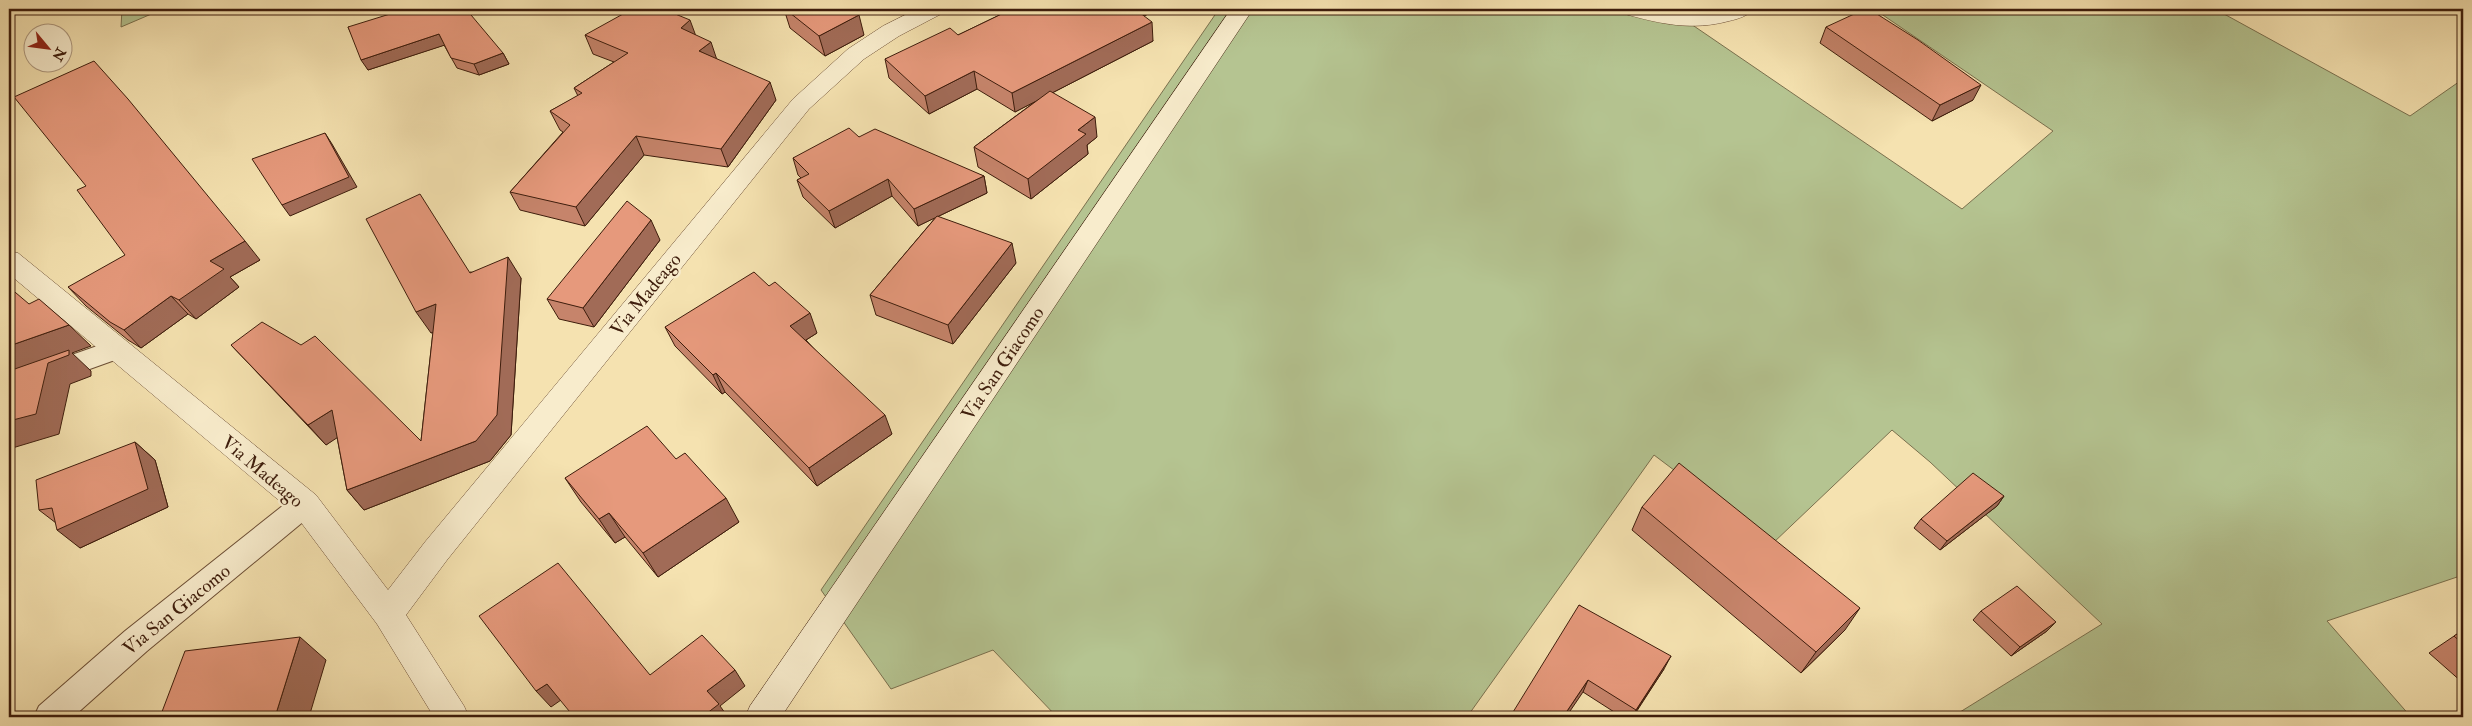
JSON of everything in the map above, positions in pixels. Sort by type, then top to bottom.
[{"type":"street","name":"Via Madeago","points":[[388,614],[436,551],[796,110],[827,78],[856,54],[891,31],[932,9]]},
{"type":"street","name":"Via San Giacomo","points":[[762,717],[1242,9]]},
{"type":"street","points":[[1633,9],[1677,20],[1695,21],[1724,17],[1742,9]]},
{"type":"street","name":"Via Madeago","points":[[9,260],[305,504],[388,614],[452,717]]},
{"type":"lane","points":[[9,388],[117,349]]},
{"type":"lane","name":"Via San Giacomo","points":[[50,717],[136,641],[305,504]]},
{"type":"green space","points":[[122,9],[163,9],[121,27]]},
{"type":"green space","points":[[1219,9],[1669,9],[1962,209],[2053,131],[1874,9],[2215,9],[2410,116],[2463,79],[2463,575],[2327,621],[2411,717],[1952,717],[2102,624],[1930,462],[1892,430],[1772,544],[1654,455],[1467,717],[1057,717],[993,650],[891,689],[821,590]]},
{"type":"building","points":[[406,9],[466,9],[503,53],[474,64],[451,58],[439,34],[361,60],[348,27]]},
{"type":"building","points":[[632,9],[663,9],[690,20],[681,28],[711,42],[699,51],[770,82],[721,149],[636,136],[576,207],[510,192],[570,125],[550,111],[582,93],[574,88],[628,53],[585,35]]},
{"type":"building","points":[[785,9],[851,9],[859,15],[819,36]]},
{"type":"building","points":[[1012,9],[1135,9],[1152,22],[1012,93],[974,71],[925,96],[885,59],[950,28],[958,35]]},
{"type":"building","points":[[1865,9],[1869,9],[1918,40],[1981,85],[1940,105],[1826,27]]},
{"type":"building","points":[[94,61],[128,99],[245,241],[210,261],[224,269],[179,300],[171,296],[124,330],[110,322],[68,287],[125,255],[77,190],[86,186],[14,97]]},
{"type":"building","points":[[1050,91],[1095,117],[1078,130],[1086,134],[1028,179],[974,147]]},
{"type":"building","points":[[849,128],[859,137],[875,129],[984,176],[914,209],[888,179],[829,211],[797,180],[809,174],[793,158]]},
{"type":"building","points":[[325,133],[349,177],[282,205],[252,159]]},
{"type":"building","points":[[420,194],[470,273],[508,257],[497,415],[476,441],[347,490],[332,410],[308,425],[231,345],[262,322],[301,345],[315,336],[421,441],[436,304],[416,312],[366,219]]},
{"type":"building","points":[[627,201],[651,220],[583,308],[547,299]]},
{"type":"building","points":[[937,216],[1012,243],[948,325],[870,295]]},
{"type":"building","points":[[754,272],[769,286],[775,282],[810,313],[790,326],[885,415],[809,468],[716,373],[713,375],[665,327]]},
{"type":"building","points":[[9,287],[29,304],[39,299],[69,325],[9,346]]},
{"type":"building","points":[[69,350],[69,355],[48,363],[36,414],[9,421],[9,371]]},
{"type":"building","points":[[647,426],[676,459],[685,453],[726,498],[643,553],[609,513],[599,519],[565,478]]},
{"type":"building","points":[[135,442],[148,489],[57,530],[52,508],[39,510],[36,480]]},
{"type":"building","points":[[1679,463],[1860,608],[1816,652],[1642,507]]},
{"type":"building","points":[[1973,473],[2004,496],[1947,541],[1921,519]]},
{"type":"building","points":[[558,563],[650,675],[702,635],[735,670],[707,691],[719,704],[702,717],[574,717],[547,684],[536,691],[479,616]]},
{"type":"building","points":[[2017,586],[2056,622],[2020,647],[1981,611]]},
{"type":"building","points":[[1579,605],[1671,656],[1636,710],[1588,680],[1563,717],[1510,717]]},
{"type":"building","points":[[2463,630],[2463,644],[2454,636]]},
{"type":"building","points":[[300,637],[275,717],[160,717],[185,651]]}]
